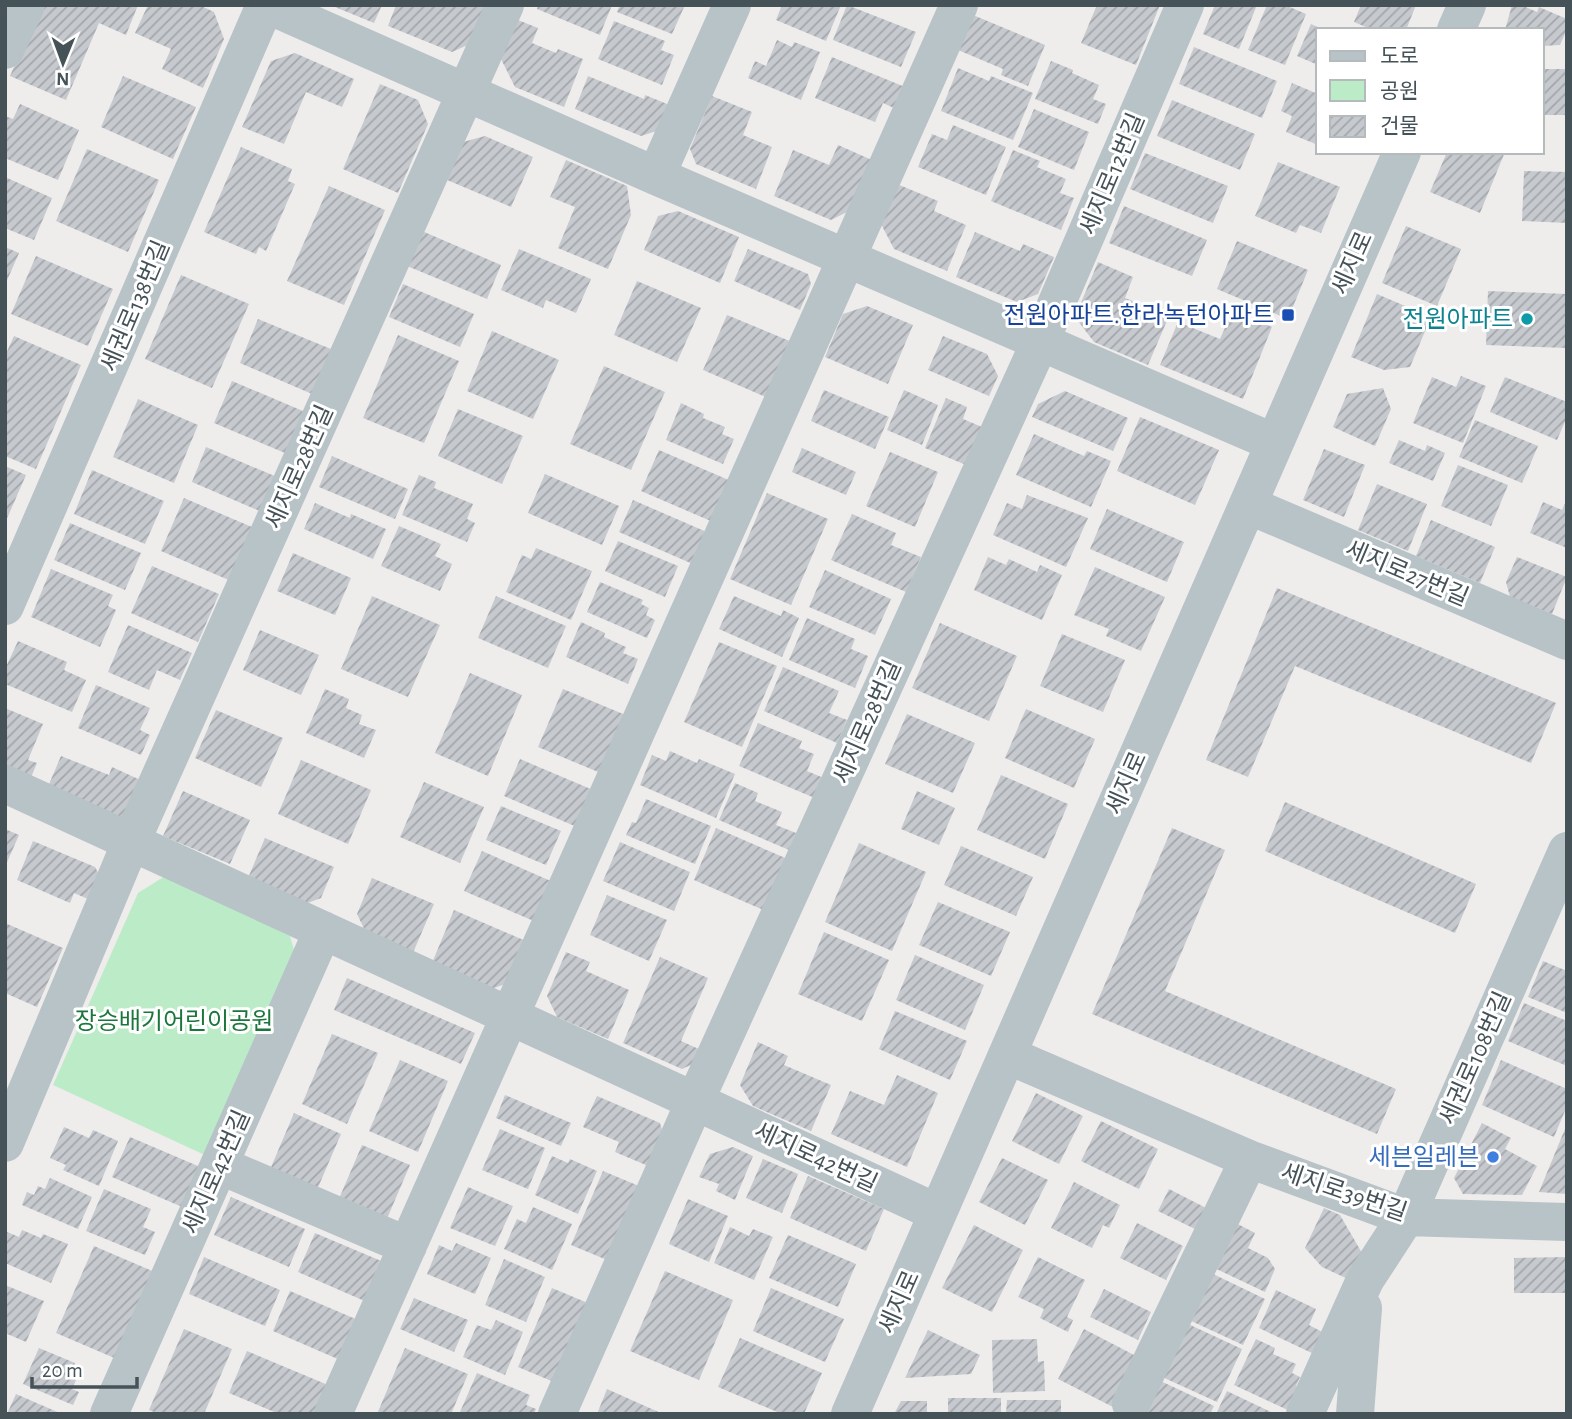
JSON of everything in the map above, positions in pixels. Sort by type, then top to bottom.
[{"type":"street","points":[[5,50],[26,5]]},
{"type":"street","points":[[267,5],[1273,442]]},
{"type":"street","name":"세권로138번길","points":[[5,606],[267,5]]},
{"type":"street","points":[[467,92],[505,5]]},
{"type":"street","points":[[656,176],[732,5]]},
{"type":"street","points":[[333,1414],[959,5]]},
{"type":"street","name":"세지로12번길","points":[[1040,342],[1185,5]]},
{"type":"street","points":[[1457,28],[1467,5]]},
{"type":"street","name":"세지로28번길","points":[[131,842],[467,92]]},
{"type":"street","name":"세지로","points":[[850,1414],[1401,154]]},
{"type":"street","name":"세지로28번길","points":[[695,1101],[1040,342]]},
{"type":"street","name":"세지로27번길","points":[[1248,505],[1567,641]]},
{"type":"street","name":"세지로42번길","points":[[5,784],[938,1213]]},
{"type":"street","points":[[5,1143],[131,842]]},
{"type":"street","name":"세권로108번길","points":[[1306,1414],[1365,1280],[1406,1217],[1567,851]]},
{"type":"street","name":"세지로42번길","points":[[109,1414],[323,930]]},
{"type":"street","name":"세지로39번길","points":[[1007,1055],[1249,1159],[1406,1217],[1567,1222]]},
{"type":"street","points":[[558,1414],[695,1101]]},
{"type":"street","name":"세지로39번길","points":[[1131,1404],[1249,1159]]},
{"type":"street","points":[[219,1165],[408,1246]]},
{"type":"street","points":[[1355,1414],[1365,1280]]},
{"type":"green space","name":"장승배기어린이공원","points":[[165,876],[290,936],[296,957],[207,1156],[53,1085],[138,893]]},
{"type":"building","points":[[41,5],[138,5],[126,35],[99,23],[66,100],[10,76]]},
{"type":"building","points":[[148,5],[199,5],[214,12],[224,39],[203,88],[162,69],[171,49],[135,33]]},
{"type":"building","points":[[330,5],[382,5],[374,23]]},
{"type":"building","points":[[396,5],[486,5],[470,44],[452,52],[388,26]]},
{"type":"building","points":[[538,5],[612,5],[600,35],[537,9]]},
{"type":"building","points":[[620,5],[685,5],[672,34],[617,12]]},
{"type":"building","points":[[782,5],[841,5],[826,41],[776,20]]},
{"type":"building","points":[[847,5],[916,32],[901,67],[833,40]]},
{"type":"building","points":[[1097,5],[1160,5],[1136,65],[1081,43]]},
{"type":"building","points":[[1215,5],[1257,5],[1239,49],[1203,34]]},
{"type":"building","points":[[1267,5],[1285,5],[1306,14],[1285,65],[1248,50]]},
{"type":"building","points":[[1361,5],[1416,5],[1407,28],[1368,28],[1354,22]]},
{"type":"building","points":[[1512,5],[1521,5],[1537,12],[1539,7],[1567,19],[1567,29],[1560,45],[1544,46],[1544,28],[1506,28]]},
{"type":"building","points":[[973,15],[1045,45],[1028,86],[1001,75],[1003,69],[958,50]]},
{"type":"building","points":[[518,20],[538,28],[532,43],[556,53],[558,49],[583,59],[564,107],[515,87],[501,59]]},
{"type":"building","points":[[614,21],[665,41],[661,50],[674,55],[662,85],[598,59]]},
{"type":"building","points":[[1311,24],[1320,28],[1316,28],[1316,64],[1297,56]]},
{"type":"building","points":[[777,40],[792,47],[794,42],[820,52],[801,100],[748,78],[755,61],[766,66]]},
{"type":"building","points":[[1194,47],[1277,81],[1262,118],[1179,84]]},
{"type":"building","points":[[295,53],[354,79],[342,107],[306,92],[284,144],[242,127],[271,61]]},
{"type":"building","points":[[832,57],[905,87],[896,109],[883,103],[875,122],[815,98]]},
{"type":"building","points":[[1051,61],[1099,85],[1093,99],[1106,104],[1098,124],[1035,99]]},
{"type":"building","points":[[958,68],[989,81],[991,76],[1033,93],[1013,140],[941,111]]},
{"type":"building","points":[[1544,69],[1567,69],[1567,115],[1544,115]]},
{"type":"building","points":[[123,76],[196,107],[173,159],[101,127]]},
{"type":"building","points":[[588,76],[644,99],[645,95],[672,106],[663,129],[641,136],[575,109]]},
{"type":"building","points":[[1292,83],[1316,93],[1316,144],[1286,132],[1292,116],[1281,111]]},
{"type":"building","points":[[380,84],[418,100],[428,124],[398,193],[343,169]]},
{"type":"building","points":[[712,96],[752,112],[743,135],[772,147],[756,189],[696,164],[690,149]]},
{"type":"building","points":[[1172,100],[1255,134],[1240,170],[1157,136]]},
{"type":"building","points":[[20,104],[79,130],[58,180],[5,158],[5,116],[13,119]]},
{"type":"building","points":[[1034,109],[1089,132],[1074,170],[1018,147]]},
{"type":"building","points":[[953,125],[1006,147],[986,195],[918,167],[932,134],[947,140]]},
{"type":"building","points":[[485,136],[533,157],[511,207],[447,180],[463,142]]},
{"type":"building","points":[[838,145],[872,160],[851,210],[831,220],[774,196],[793,150],[829,165]]},
{"type":"building","points":[[241,147],[292,169],[288,181],[295,184],[266,251],[259,247],[256,254],[204,232]]},
{"type":"building","points":[[87,149],[159,180],[128,252],[56,221]]},
{"type":"building","points":[[1013,150],[1040,161],[1037,167],[1066,179],[1060,193],[1074,198],[1061,230],[991,201]]},
{"type":"building","points":[[1145,153],[1228,186],[1213,223],[1130,189]]},
{"type":"building","points":[[1446,154],[1504,154],[1480,213],[1430,192]]},
{"type":"building","points":[[566,160],[627,186],[631,215],[608,269],[558,248],[575,207],[550,197]]},
{"type":"building","points":[[1278,162],[1340,187],[1321,233],[1300,225],[1296,233],[1255,216]]},
{"type":"building","points":[[1524,171],[1567,172],[1567,223],[1522,221]]},
{"type":"building","points":[[5,177],[52,198],[34,240],[5,228]]},
{"type":"building","points":[[897,184],[938,201],[934,211],[966,225],[947,271],[894,249],[881,224]]},
{"type":"building","points":[[329,186],[385,210],[344,305],[287,281]]},
{"type":"building","points":[[1124,206],[1207,240],[1192,276],[1109,243]]},
{"type":"building","points":[[678,211],[739,237],[720,283],[644,250],[658,216]]},
{"type":"building","points":[[1406,226],[1461,249],[1437,306],[1382,283]]},
{"type":"building","points":[[422,231],[501,265],[487,299],[407,266]]},
{"type":"building","points":[[975,232],[1020,251],[1023,244],[1054,257],[1038,294],[1017,302],[956,277]]},
{"type":"building","points":[[1237,241],[1308,270],[1288,319],[1217,289]]},
{"type":"building","points":[[5,247],[19,253],[5,285]]},
{"type":"building","points":[[519,249],[591,279],[576,313],[546,300],[543,308],[501,290]]},
{"type":"building","points":[[748,249],[808,274],[811,284],[800,310],[734,281]]},
{"type":"building","points":[[36,256],[113,289],[88,346],[11,314]]},
{"type":"building","points":[[1098,262],[1133,277],[1125,298],[1169,316],[1148,365],[1094,342],[1075,317]]},
{"type":"building","points":[[181,275],[249,304],[212,388],[145,359]]},
{"type":"building","points":[[637,281],[701,308],[677,362],[614,335]]},
{"type":"building","points":[[403,284],[474,314],[460,347],[389,317]]},
{"type":"building","name":"전원아파트","points":[[1488,291],[1567,294],[1567,348],[1486,345]]},
{"type":"building","points":[[1377,294],[1431,317],[1410,367],[1384,370],[1351,357]]},
{"type":"building","points":[[867,306],[913,325],[888,384],[825,357],[843,314]]},
{"type":"building","points":[[1233,310],[1272,327],[1243,399],[1160,365],[1178,322],[1220,339]]},
{"type":"building","points":[[727,315],[792,342],[768,398],[703,370]]},
{"type":"building","points":[[258,319],[331,349],[312,394],[240,363]]},
{"type":"building","points":[[492,331],[559,360],[533,419],[467,391]]},
{"type":"building","points":[[398,335],[459,361],[424,443],[363,418]]},
{"type":"building","points":[[14,336],[81,365],[36,469],[5,456],[5,356]]},
{"type":"building","points":[[943,336],[987,354],[998,376],[989,396],[928,370]]},
{"type":"building","points":[[604,366],[665,392],[631,470],[570,444]]},
{"type":"building","points":[[1461,376],[1486,386],[1463,443],[1413,423],[1432,377],[1456,387]]},
{"type":"building","points":[[1505,377],[1567,402],[1567,417],[1557,440],[1490,412]]},
{"type":"building","points":[[232,381],[303,411],[285,453],[214,423]]},
{"type":"building","points":[[1383,388],[1391,409],[1375,446],[1333,427],[1347,394]]},
{"type":"building","points":[[824,390],[889,417],[875,449],[811,421]]},
{"type":"building","points":[[904,390],[938,405],[922,445],[887,430]]},
{"type":"building","points":[[1065,391],[1128,418],[1113,451],[1032,417],[1038,404]]},
{"type":"building","points":[[946,398],[967,407],[963,419],[982,427],[966,465],[925,448]]},
{"type":"building","points":[[138,399],[198,425],[174,483],[113,457]]},
{"type":"building","points":[[681,403],[704,414],[703,418],[725,427],[722,434],[734,439],[723,464],[666,440]]},
{"type":"building","points":[[458,409],[523,436],[502,484],[438,456]]},
{"type":"building","points":[[1140,417],[1219,450],[1195,505],[1117,471]]},
{"type":"building","points":[[1475,420],[1538,446],[1522,483],[1459,457]]},
{"type":"building","points":[[1034,434],[1084,456],[1087,451],[1111,461],[1091,507],[1016,475]]},
{"type":"building","points":[[1399,440],[1425,451],[1427,445],[1445,453],[1433,481],[1389,463]]},
{"type":"building","points":[[206,447],[277,477],[262,512],[192,482]]},
{"type":"building","points":[[802,448],[856,472],[846,495],[792,472]]},
{"type":"building","points":[[1324,449],[1365,465],[1344,517],[1303,500]]},
{"type":"building","points":[[659,450],[731,481],[713,522],[641,491]]},
{"type":"building","points":[[890,452],[938,472],[915,527],[866,506]]},
{"type":"building","points":[[332,456],[408,489],[395,519],[319,487]]},
{"type":"building","points":[[1458,465],[1508,485],[1491,526],[1441,506]]},
{"type":"building","points":[[5,466],[26,475],[5,523]]},
{"type":"building","points":[[92,470],[164,501],[145,544],[74,514]]},
{"type":"building","points":[[545,474],[619,506],[602,545],[528,513]]},
{"type":"building","points":[[419,475],[436,482],[434,488],[473,504],[467,519],[475,523],[467,542],[402,515]]},
{"type":"building","points":[[1377,484],[1427,504],[1408,551],[1358,530]]},
{"type":"building","points":[[767,493],[828,519],[791,605],[730,579]]},
{"type":"building","points":[[1027,495],[1088,518],[1066,567],[993,535],[1007,503],[1022,509]]},
{"type":"building","points":[[184,498],[261,531],[238,584],[161,551]]},
{"type":"building","points":[[1567,499],[1567,548],[1530,533],[1543,502],[1562,510]]},
{"type":"building","points":[[633,500],[709,533],[695,565],[619,532]]},
{"type":"building","points":[[315,503],[386,529],[373,559],[304,529]]},
{"type":"building","points":[[1107,509],[1184,542],[1167,582],[1090,549]]},
{"type":"building","points":[[852,514],[896,533],[891,545],[921,557],[906,592],[831,560]]},
{"type":"building","points":[[1431,520],[1495,547],[1480,583],[1416,556]]},
{"type":"building","points":[[70,523],[141,553],[125,590],[54,560]]},
{"type":"building","points":[[399,526],[441,544],[435,556],[452,564],[440,591],[381,566]]},
{"type":"building","points":[[618,541],[678,566],[665,597],[605,571]]},
{"type":"building","points":[[536,548],[592,571],[571,620],[506,592],[522,555],[531,559]]},
{"type":"building","points":[[293,553],[351,578],[335,615],[277,591]]},
{"type":"building","points":[[988,557],[1006,565],[1009,559],[1037,572],[1040,565],[1062,575],[1042,620],[974,590]]},
{"type":"building","points":[[1517,557],[1567,577],[1552,614],[1510,597],[1506,582]]},
{"type":"building","points":[[152,566],[219,594],[198,642],[131,613]]},
{"type":"building","points":[[1095,567],[1165,597],[1141,651],[1106,636],[1109,629],[1074,615]]},
{"type":"building","points":[[51,569],[113,595],[108,606],[116,610],[100,647],[31,617]]},
{"type":"building","points":[[825,570],[891,599],[875,635],[809,607]]},
{"type":"building","points":[[600,582],[643,600],[641,604],[649,608],[646,615],[655,620],[647,638],[587,612]]},
{"type":"building","points":[[1277,588],[1556,703],[1531,763],[1295,666],[1248,777],[1206,760]]},
{"type":"building","points":[[372,596],[440,625],[408,697],[341,669]]},
{"type":"building","points":[[496,596],[566,626],[548,668],[478,638]]},
{"type":"building","points":[[734,596],[781,616],[783,610],[799,618],[782,657],[719,629]]},
{"type":"building","points":[[807,618],[855,639],[851,649],[868,656],[855,688],[789,660]]},
{"type":"building","points":[[581,622],[605,633],[604,637],[626,647],[623,653],[638,659],[628,684],[566,657]]},
{"type":"building","points":[[940,623],[1017,656],[989,721],[912,688]]},
{"type":"building","points":[[128,625],[192,653],[180,680],[157,670],[149,690],[108,672]]},
{"type":"building","points":[[260,630],[319,655],[301,695],[243,670]]},
{"type":"building","points":[[1062,634],[1125,660],[1103,712],[1040,686]]},
{"type":"building","points":[[18,641],[67,662],[64,670],[86,680],[72,712],[5,684],[5,669]]},
{"type":"building","points":[[719,642],[777,666],[742,747],[684,722]]},
{"type":"building","points":[[783,667],[839,691],[829,713],[847,720],[837,743],[764,711]]},
{"type":"building","points":[[470,673],[522,695],[488,776],[435,753]]},
{"type":"building","points":[[96,685],[150,708],[140,730],[150,735],[141,755],[78,728]]},
{"type":"building","points":[[325,689],[349,699],[346,708],[362,715],[359,724],[376,730],[364,758],[306,733]]},
{"type":"building","points":[[563,689],[628,716],[603,774],[538,747]]},
{"type":"building","points":[[5,708],[43,724],[28,760],[37,763],[27,787],[5,778]]},
{"type":"building","points":[[1026,709],[1095,739],[1074,788],[1005,758]]},
{"type":"building","points":[[216,710],[283,738],[261,787],[195,758]]},
{"type":"building","points":[[907,714],[975,743],[953,793],[885,764]]},
{"type":"building","points":[[758,723],[802,741],[799,748],[814,754],[807,771],[826,779],[817,799],[739,766]]},
{"type":"building","points":[[670,751],[697,763],[699,759],[735,774],[716,818],[640,785],[652,755],[666,761]]},
{"type":"building","points":[[61,756],[109,775],[112,767],[147,783],[132,818],[111,824],[44,796]]},
{"type":"building","points":[[520,759],[593,790],[577,827],[504,796]]},
{"type":"building","points":[[301,760],[371,790],[348,844],[278,814]]},
{"type":"building","points":[[1001,775],[1068,804],[1045,859],[977,830]]},
{"type":"building","points":[[424,782],[484,807],[460,863],[400,837]]},
{"type":"building","points":[[735,783],[758,793],[755,801],[782,812],[776,825],[796,833],[789,850],[719,820]]},
{"type":"building","points":[[183,791],[250,820],[230,864],[163,836]]},
{"type":"building","points":[[917,791],[955,808],[939,845],[901,829]]},
{"type":"building","points":[[646,799],[711,826],[695,864],[626,835],[632,822],[636,823]]},
{"type":"building","points":[[1285,802],[1476,884],[1455,933],[1265,851]]},
{"type":"building","points":[[501,806],[561,831],[546,865],[486,840]]},
{"type":"building","points":[[716,828],[790,860],[768,912],[694,880]]},
{"type":"building","points":[[1172,828],[1225,850],[1165,991],[1396,1089],[1377,1134],[1092,1014]]},
{"type":"building","points":[[5,829],[19,835],[5,867]]},
{"type":"building","points":[[265,838],[334,867],[321,898],[297,907],[245,885]]},
{"type":"building","points":[[33,841],[95,867],[103,882],[95,902],[74,893],[70,903],[17,880]]},
{"type":"building","points":[[620,842],[690,872],[674,911],[603,881]]},
{"type":"building","points":[[859,843],[926,872],[892,951],[825,922]]},
{"type":"building","points":[[961,846],[1033,877],[1016,916],[944,885]]},
{"type":"building","points":[[482,851],[553,882],[536,922],[464,891]]},
{"type":"building","points":[[372,878],[434,904],[412,955],[367,935],[357,914]]},
{"type":"building","points":[[607,895],[667,920],[649,961],[590,935]]},
{"type":"building","points":[[938,902],[1010,932],[991,976],[919,945]]},
{"type":"building","points":[[454,910],[535,945],[520,979],[491,989],[432,963]]},
{"type":"building","points":[[5,923],[63,948],[37,1007],[5,993]]},
{"type":"building","points":[[824,932],[889,960],[862,1021],[798,994]]},
{"type":"building","points":[[566,952],[590,962],[586,971],[629,990],[608,1039],[557,1017],[547,996]]},
{"type":"building","points":[[915,955],[984,985],[965,1030],[896,1000]]},
{"type":"building","points":[[660,957],[708,978],[681,1041],[701,1050],[695,1063],[682,1069],[623,1043]]},
{"type":"building","points":[[1543,961],[1567,971],[1567,1013],[1528,997]]},
{"type":"building","points":[[347,978],[475,1033],[461,1064],[334,1010]]},
{"type":"building","points":[[1524,1003],[1567,1021],[1567,1066],[1508,1041]]},
{"type":"building","points":[[895,1011],[967,1041],[950,1080],[879,1049]]},
{"type":"building","points":[[332,1034],[378,1053],[347,1124],[302,1104]]},
{"type":"building","points":[[758,1042],[788,1056],[784,1065],[831,1085],[811,1131],[753,1106],[740,1085]]},
{"type":"building","points":[[400,1060],[448,1081],[418,1152],[369,1131]]},
{"type":"building","points":[[1501,1060],[1567,1089],[1567,1106],[1554,1137],[1482,1105]]},
{"type":"building","points":[[897,1075],[938,1093],[907,1167],[831,1134],[850,1091],[884,1105]]},
{"type":"building","points":[[1036,1093],[1083,1116],[1059,1164],[1012,1141]]},
{"type":"building","points":[[505,1095],[571,1123],[561,1146],[496,1118]]},
{"type":"building","points":[[597,1096],[660,1123],[665,1141],[653,1168],[615,1152],[619,1142],[583,1127]]},
{"type":"building","points":[[294,1113],[341,1134],[313,1199],[266,1179]]},
{"type":"building","points":[[1101,1121],[1158,1149],[1139,1189],[1081,1161]]},
{"type":"building","name":"세븐일레븐","points":[[1482,1123],[1511,1138],[1505,1149],[1537,1166],[1522,1195],[1463,1194],[1454,1178]]},
{"type":"building","points":[[1567,1124],[1567,1194],[1539,1192]]},
{"type":"building","points":[[64,1127],[89,1138],[93,1130],[118,1141],[99,1186],[63,1170],[66,1165],[50,1158]]},
{"type":"building","points":[[500,1129],[545,1148],[528,1189],[482,1170]]},
{"type":"building","points":[[130,1137],[205,1169],[187,1209],[112,1177]]},
{"type":"building","points":[[362,1145],[410,1165],[386,1221],[335,1208]]},
{"type":"building","points":[[733,1147],[753,1156],[735,1200],[716,1191],[719,1184],[699,1177],[710,1154]]},
{"type":"building","points":[[552,1156],[568,1163],[570,1159],[597,1171],[578,1214],[535,1195]]},
{"type":"building","points":[[1002,1158],[1048,1180],[1025,1225],[979,1202]]},
{"type":"building","points":[[763,1159],[798,1174],[782,1213],[746,1198]]},
{"type":"building","points":[[603,1171],[651,1191],[619,1265],[571,1245]]},
{"type":"building","points":[[808,1176],[884,1209],[866,1251],[790,1218]]},
{"type":"building","points":[[50,1178],[92,1197],[78,1229],[22,1205],[27,1192],[34,1195],[38,1186],[45,1189]]},
{"type":"building","points":[[1074,1182],[1120,1205],[1109,1228],[1103,1225],[1092,1248],[1051,1228]]},
{"type":"building","points":[[468,1187],[513,1206],[495,1246],[450,1228]]},
{"type":"building","points":[[104,1189],[151,1209],[143,1227],[155,1232],[145,1255],[86,1231]]},
{"type":"building","points":[[1169,1189],[1210,1210],[1199,1231],[1158,1211]]},
{"type":"building","points":[[231,1197],[305,1229],[289,1267],[214,1235]]},
{"type":"building","points":[[688,1199],[728,1216],[709,1262],[669,1244]]},
{"type":"building","points":[[533,1207],[572,1224],[552,1270],[504,1249],[517,1219],[526,1223]]},
{"type":"building","points":[[1324,1208],[1340,1215],[1362,1253],[1350,1280],[1322,1267],[1305,1248]]},
{"type":"building","points":[[1230,1220],[1255,1233],[1248,1248],[1268,1258],[1275,1269],[1265,1292],[1208,1265]]},
{"type":"building","points":[[1137,1223],[1183,1246],[1166,1280],[1120,1258]]},
{"type":"building","points":[[974,1225],[1023,1250],[992,1312],[942,1288]]},
{"type":"building","points":[[730,1227],[749,1236],[753,1229],[773,1237],[754,1280],[714,1263]]},
{"type":"building","points":[[22,1230],[41,1238],[43,1234],[68,1244],[51,1283],[5,1263],[5,1231],[19,1237]]},
{"type":"building","points":[[315,1233],[393,1266],[376,1306],[298,1272]]},
{"type":"building","points":[[788,1235],[856,1264],[838,1307],[769,1278]]},
{"type":"building","points":[[456,1243],[491,1258],[475,1294],[427,1274],[439,1245],[452,1251]]},
{"type":"building","points":[[94,1246],[157,1273],[119,1360],[56,1333]]},
{"type":"building","points":[[204,1257],[280,1290],[265,1326],[189,1294]]},
{"type":"building","points":[[1038,1257],[1085,1280],[1067,1317],[1073,1320],[1068,1332],[1040,1318],[1044,1309],[1018,1297]]},
{"type":"building","points":[[1567,1257],[1567,1293],[1514,1293],[1514,1258]]},
{"type":"building","points":[[504,1259],[545,1277],[526,1322],[485,1305]]},
{"type":"building","points":[[665,1271],[733,1300],[699,1380],[630,1351]]},
{"type":"building","points":[[1209,1272],[1265,1299],[1243,1345],[1187,1319]]},
{"type":"building","points":[[5,1285],[44,1301],[26,1342],[5,1333]]},
{"type":"building","points":[[552,1288],[595,1306],[561,1385],[518,1367]]},
{"type":"building","points":[[771,1288],[844,1319],[825,1362],[753,1331]]},
{"type":"building","points":[[1104,1289],[1151,1312],[1138,1340],[1090,1317]]},
{"type":"building","points":[[1276,1290],[1316,1309],[1309,1325],[1326,1334],[1316,1355],[1259,1328]]},
{"type":"building","points":[[290,1291],[365,1323],[347,1363],[273,1331]]},
{"type":"building","points":[[414,1298],[468,1320],[454,1352],[400,1329]]},
{"type":"building","points":[[496,1320],[523,1332],[505,1375],[463,1357],[477,1325],[491,1330]]},
{"type":"building","points":[[1186,1323],[1242,1349],[1217,1402],[1160,1376]]},
{"type":"building","points":[[184,1329],[232,1349],[204,1414],[159,1414],[149,1410]]},
{"type":"building","points":[[1084,1329],[1138,1357],[1113,1407],[1058,1379]]},
{"type":"building","points":[[928,1330],[980,1355],[971,1374],[905,1378]]},
{"type":"building","points":[[740,1338],[822,1373],[804,1414],[782,1414],[718,1387]]},
{"type":"building","points":[[1037,1339],[1038,1362],[1044,1361],[1045,1391],[993,1393],[992,1340]]},
{"type":"building","points":[[1256,1339],[1275,1348],[1273,1354],[1296,1364],[1292,1373],[1300,1377],[1296,1386],[1303,1390],[1292,1412],[1234,1385]]},
{"type":"building","points":[[39,1348],[75,1363],[69,1376],[76,1380],[72,1389],[79,1392],[73,1405],[23,1384]]},
{"type":"building","points":[[405,1348],[468,1374],[451,1414],[377,1414]]},
{"type":"building","points":[[247,1351],[328,1385],[315,1414],[279,1414],[229,1393]]},
{"type":"building","points":[[477,1373],[530,1395],[526,1405],[536,1409],[534,1414],[460,1412]]},
{"type":"building","points":[[1152,1377],[1214,1406],[1210,1414],[1135,1414]]},
{"type":"building","points":[[607,1389],[663,1414],[597,1414]]},
{"type":"building","points":[[1227,1391],[1275,1414],[1216,1414]]},
{"type":"building","points":[[16,1394],[62,1414],[7,1414]]},
{"type":"building","points":[[948,1398],[1001,1398],[1001,1414],[948,1414]]},
{"type":"building","points":[[1007,1400],[1061,1400],[1061,1414],[1006,1414]]},
{"type":"building","points":[[901,1401],[927,1401],[927,1414],[894,1414]]},
{"type":"place","name":"전원아파트.한라녹턴아파트","points":[[1288,315]]},
{"type":"place","name":"전원아파트","points":[[1527,319]]},
{"type":"place","name":"세븐일레븐","points":[[1493,1157]]}]
